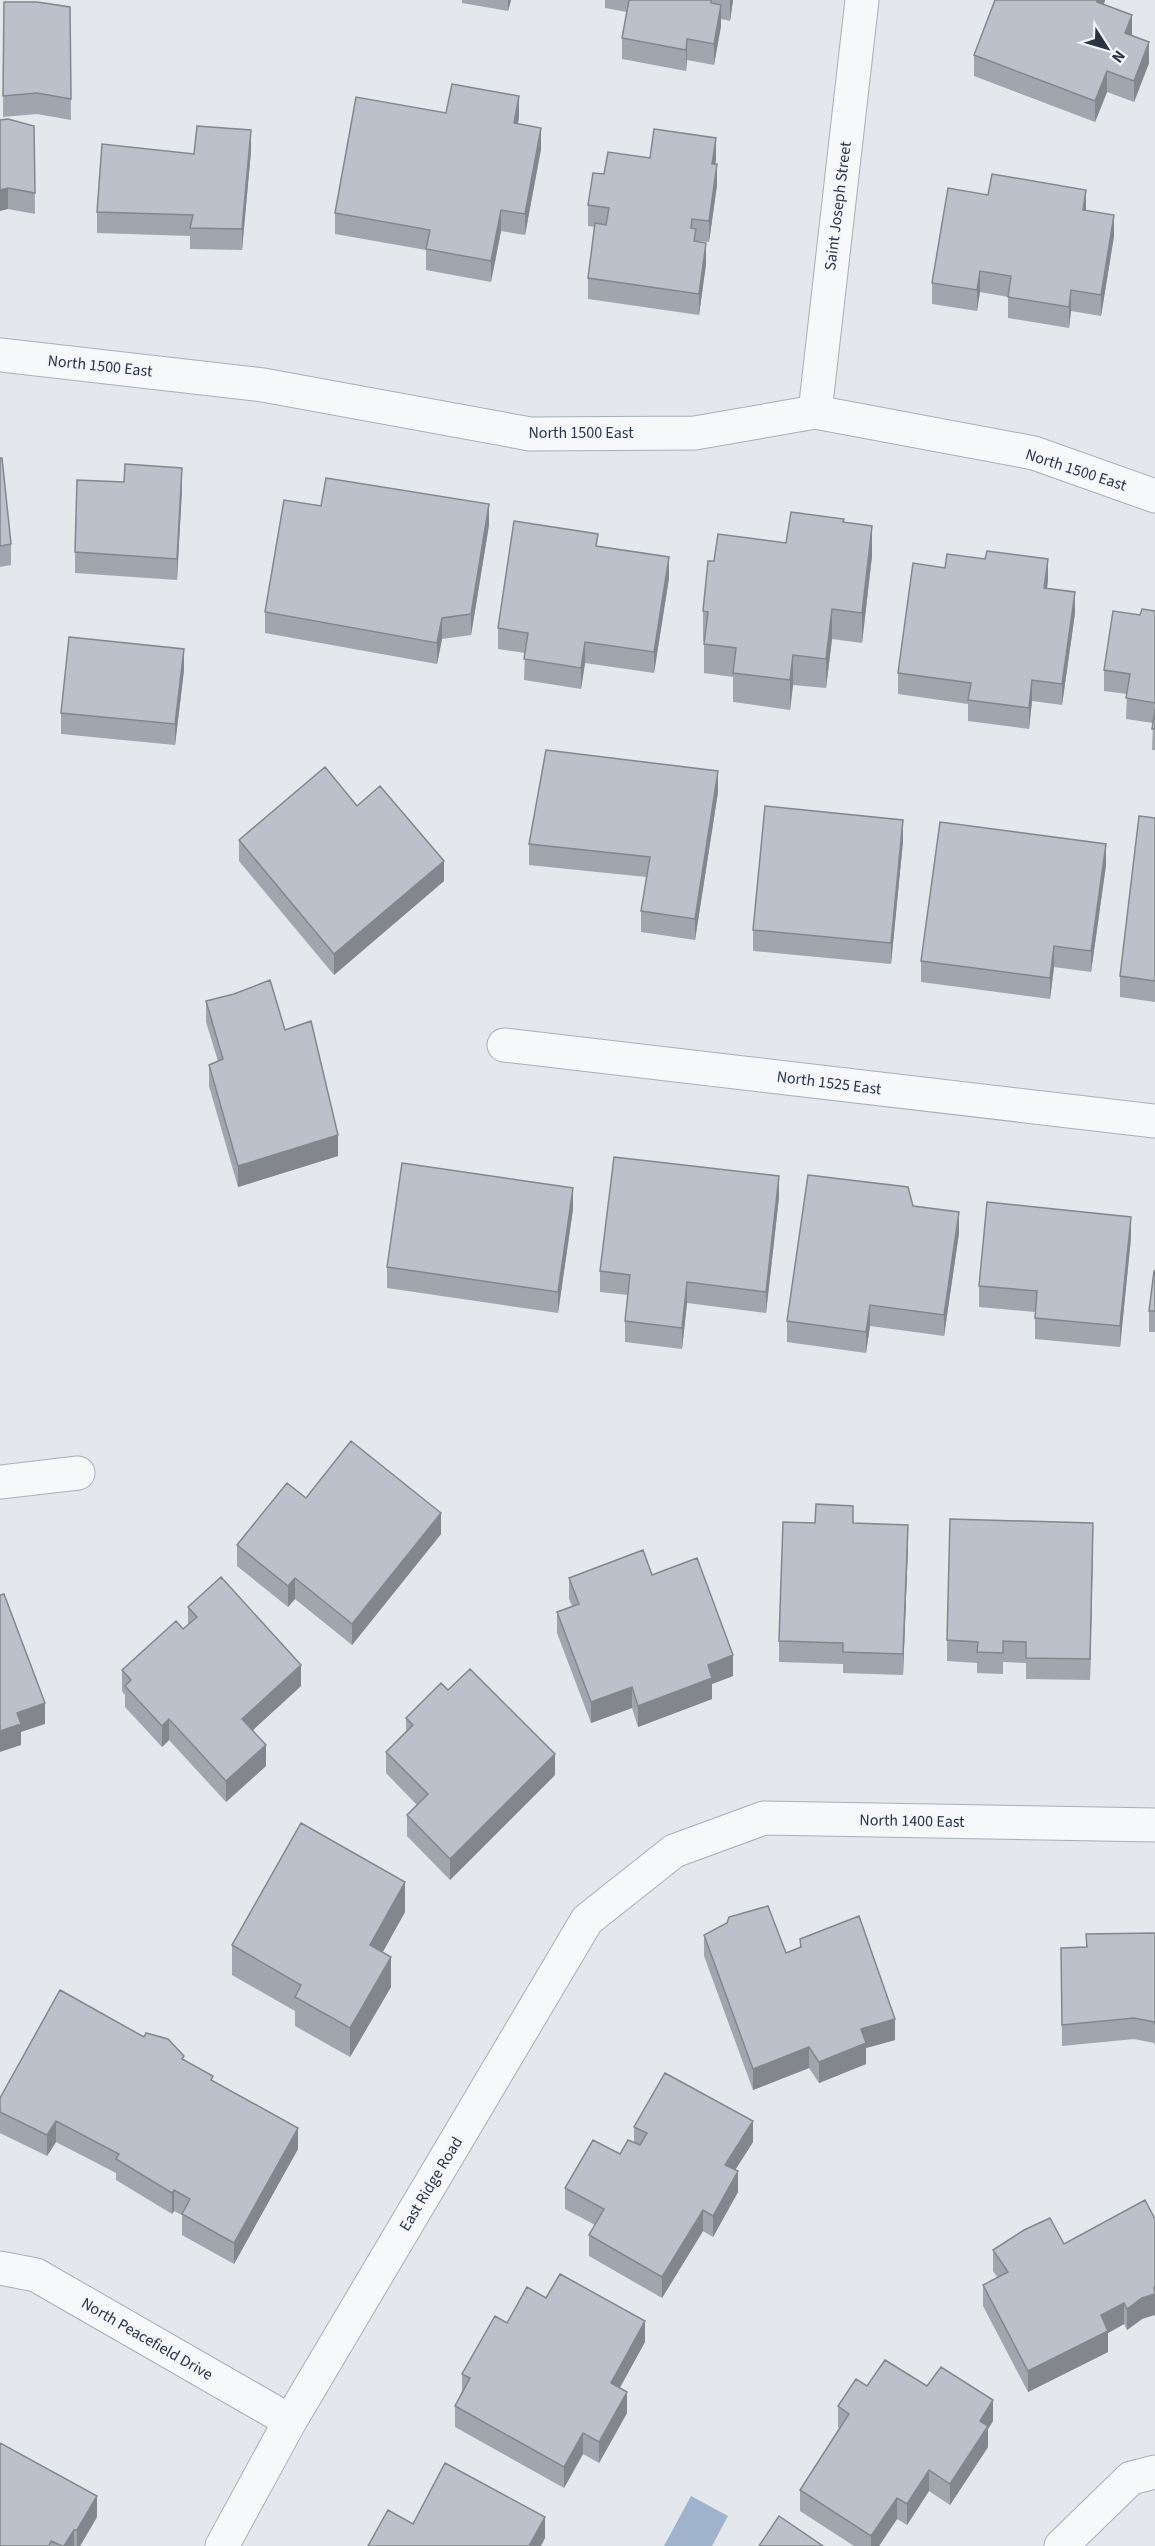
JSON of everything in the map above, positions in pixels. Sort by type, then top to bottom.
[{"type":"street","name":"Saint Joseph Street","points":[[815,412],[862,0]]},
{"type":"street","name":"North 1500 East","points":[[0,355],[263,385],[530,434],[695,433],[815,412],[1034,453],[1155,496]]},
{"type":"street","name":"North 1525 East","points":[[504,1045],[1155,1121]]},
{"type":"street","points":[[0,1482],[78,1473]]},
{"type":"street","name":"North 1400 East","points":[[674,1851],[764,1818],[1155,1824]]},
{"type":"street","name":"East Ridge Road","points":[[222,2546],[290,2421],[587,1920],[674,1851]]},
{"type":"street","name":"North Peacefield Drive","points":[[0,2268],[36,2275],[290,2421]]},
{"type":"street","points":[[1061,2546],[1143,2475]]},
{"type":"water","points":[[691,2496],[728,2516],[712,2546],[664,2546]]},
{"type":"building","points":[[629,0],[711,0],[711,3],[721,5],[714,44],[687,39],[686,50],[622,38]]},
{"type":"building","points":[[995,0],[1097,0],[1097,2],[1132,15],[1125,33],[1149,42],[1134,81],[1107,71],[1095,101],[974,55]]},
{"type":"building","points":[[4,2],[37,2],[70,7],[71,99],[37,93],[3,96]]},
{"type":"building","points":[[452,84],[519,96],[514,123],[541,128],[525,214],[501,210],[491,261],[426,249],[430,230],[335,213],[356,97],[446,113]]},
{"type":"building","points":[[8,119],[34,126],[35,193],[8,188],[0,190],[0,120]]},
{"type":"building","points":[[197,126],[251,130],[242,229],[190,228],[193,215],[97,212],[102,144],[194,154]]},
{"type":"building","points":[[654,129],[716,138],[712,164],[717,164],[709,221],[692,219],[691,228],[696,229],[694,241],[706,243],[699,294],[588,278],[595,223],[606,225],[609,208],[588,205],[593,173],[604,174],[608,152],[650,158]]},
{"type":"building","points":[[992,174],[1086,190],[1083,210],[1114,215],[1101,295],[1071,290],[1069,307],[1008,297],[1011,276],[980,271],[977,290],[932,283],[948,188],[988,195]]},
{"type":"building","points":[[0,458],[2,458],[11,544],[0,546]]},
{"type":"building","points":[[125,464],[182,468],[177,559],[75,552],[77,480],[124,482]]},
{"type":"building","points":[[326,478],[489,504],[471,614],[442,618],[437,643],[265,612],[284,500],[321,506]]},
{"type":"building","points":[[791,512],[844,519],[843,522],[872,526],[862,613],[832,609],[826,659],[793,655],[790,680],[733,673],[736,648],[704,644],[708,612],[703,611],[708,561],[714,561],[718,534],[786,543]]},
{"type":"building","points":[[514,521],[598,534],[596,546],[669,557],[654,652],[585,642],[581,668],[524,659],[528,633],[498,628]]},
{"type":"building","points":[[987,551],[1048,559],[1044,588],[1075,592],[1062,684],[1032,680],[1029,708],[968,700],[971,683],[898,673],[913,563],[945,568],[947,554],[985,559]]},
{"type":"building","points":[[1142,609],[1155,611],[1155,703],[1126,698],[1130,674],[1104,670],[1113,611],[1140,615]]},
{"type":"building","points":[[69,637],[184,649],[175,724],[61,713]]},
{"type":"building","points":[[1155,709],[1155,729],[1152,729]]},
{"type":"building","points":[[546,750],[718,771],[695,919],[641,911],[650,857],[529,844]]},
{"type":"building","points":[[325,767],[357,806],[380,786],[444,861],[334,954],[239,840]]},
{"type":"building","points":[[765,806],[903,820],[891,943],[753,930]]},
{"type":"building","points":[[1139,816],[1155,818],[1155,981],[1120,976]]},
{"type":"building","points":[[940,822],[1106,844],[1091,951],[1054,946],[1050,978],[921,961]]},
{"type":"building","points":[[270,980],[285,1030],[311,1021],[338,1135],[238,1166],[209,1065],[223,1059],[206,1001],[234,994]]},
{"type":"building","points":[[614,1157],[779,1176],[766,1292],[687,1282],[682,1328],[625,1321],[630,1275],[600,1271]]},
{"type":"building","points":[[402,1163],[573,1188],[558,1292],[387,1267]]},
{"type":"building","points":[[808,1175],[908,1187],[913,1206],[959,1212],[944,1315],[870,1305],[866,1332],[787,1321]]},
{"type":"building","points":[[987,1202],[1131,1217],[1120,1326],[1035,1318],[1037,1291],[979,1286]]},
{"type":"building","points":[[1154,1271],[1155,1311],[1149,1311]]},
{"type":"building","points":[[351,1441],[441,1513],[352,1624],[295,1578],[288,1586],[237,1545],[287,1483],[306,1498]]},
{"type":"building","points":[[816,1504],[853,1506],[853,1523],[908,1525],[903,1654],[843,1652],[843,1643],[779,1641],[783,1522],[815,1523]]},
{"type":"building","points":[[950,1519],[1093,1523],[1090,1659],[1026,1658],[1026,1642],[1003,1641],[1003,1653],[977,1652],[978,1642],[947,1640]]},
{"type":"building","points":[[643,1550],[652,1575],[697,1558],[733,1655],[708,1665],[712,1678],[638,1706],[632,1687],[591,1702],[557,1612],[579,1604],[569,1578]]},
{"type":"building","points":[[221,1577],[301,1665],[242,1719],[266,1745],[226,1781],[169,1719],[162,1726],[125,1686],[131,1680],[122,1670],[176,1621],[183,1629],[197,1617],[188,1607]]},
{"type":"building","points":[[4,1594],[45,1703],[17,1713],[21,1724],[0,1731],[0,1595]]},
{"type":"building","points":[[470,1669],[555,1754],[450,1859],[407,1815],[428,1794],[386,1752],[413,1725],[406,1718],[441,1683],[448,1690]]},
{"type":"building","points":[[301,1823],[405,1882],[370,1945],[391,1957],[350,2028],[295,1997],[301,1985],[232,1945]]},
{"type":"building","points":[[768,1906],[786,1953],[801,1947],[800,1939],[859,1916],[895,2019],[861,2029],[866,2043],[819,2062],[809,2047],[753,2069],[704,1935],[727,1923],[729,1917]]},
{"type":"building","points":[[1155,1933],[1155,2025],[1154,2022],[1134,2018],[1062,2025],[1061,1948],[1087,1947],[1086,1934]]},
{"type":"building","points":[[60,1990],[144,2037],[146,2033],[168,2039],[184,2056],[182,2059],[213,2076],[211,2080],[298,2128],[234,2243],[182,2214],[190,2199],[174,2190],[172,2193],[116,2159],[119,2154],[56,2121],[47,2135],[0,2112],[0,2098]]},
{"type":"building","points":[[665,2073],[753,2121],[725,2165],[738,2171],[713,2216],[703,2210],[662,2277],[589,2235],[604,2209],[565,2188],[593,2140],[620,2154],[628,2140],[640,2145],[647,2133],[634,2127]]},
{"type":"building","points":[[1145,2200],[1155,2219],[1155,2294],[1142,2298],[1127,2309],[1124,2303],[1101,2315],[1108,2331],[1028,2371],[983,2285],[1008,2272],[993,2250],[1024,2230],[1050,2218],[1064,2244]]},
{"type":"building","points":[[560,2274],[645,2321],[611,2383],[627,2392],[599,2442],[583,2433],[564,2467],[455,2406],[470,2378],[462,2374],[495,2316],[507,2323],[527,2287],[546,2298]]},
{"type":"building","points":[[885,2360],[927,2386],[941,2367],[993,2400],[980,2421],[988,2426],[950,2484],[929,2470],[907,2504],[897,2498],[871,2536],[800,2490],[849,2414],[838,2406],[856,2379],[867,2386]]},
{"type":"building","points":[[0,2443],[97,2496],[77,2530],[74,2530],[64,2546],[51,2541],[49,2546],[0,2546]]},
{"type":"building","points":[[445,2463],[545,2517],[529,2546],[368,2546],[388,2510],[413,2524]]},
{"type":"building","points":[[779,2516],[823,2546],[759,2546]]}]
